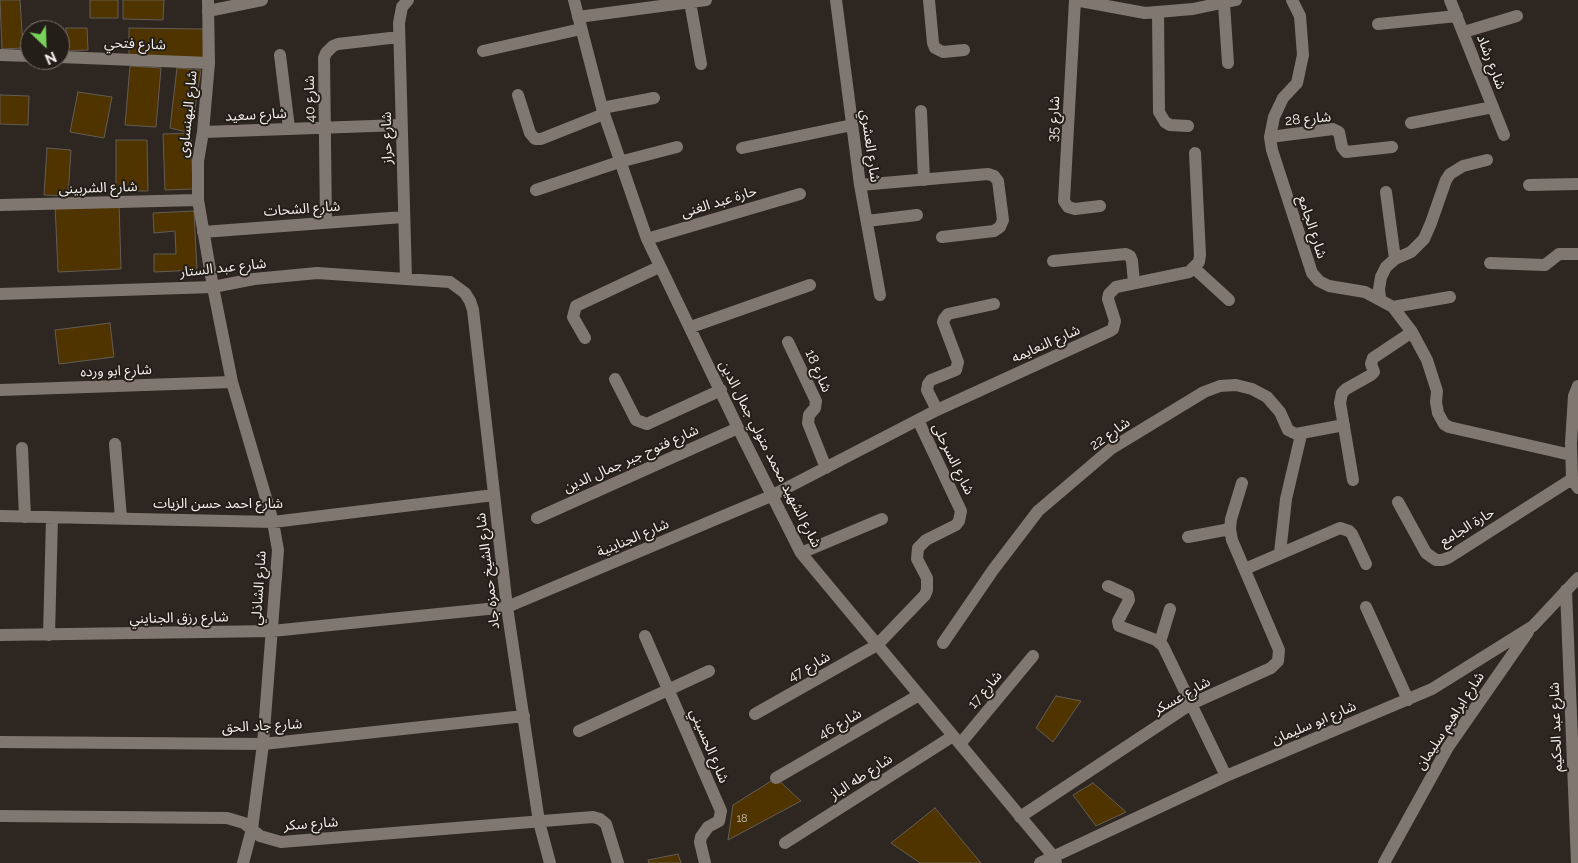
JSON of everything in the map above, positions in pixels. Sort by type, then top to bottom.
[{"type":"street","points":[[208,5],[262,0]]},
{"type":"street","name":"شارع حراز","points":[[406,278],[399,37],[400,15],[402,7],[408,0]]},
{"type":"street","name":"شارع الشهيد محمد متولي جمال الدين","points":[[574,0],[603,111],[647,239],[659,267],[691,327],[738,428],[801,553],[1055,860]]},
{"type":"street","points":[[483,51],[579,23],[706,0]]},
{"type":"street","name":"شارع العشري","points":[[836,0],[860,186],[880,295]]},
{"type":"street","points":[[929,0],[935,48],[943,52],[964,50]]},
{"type":"street","points":[[1075,0],[1132,5],[1145,13],[1192,4],[1224,4],[1236,0]]},
{"type":"street","name":"شارع 35","points":[[1075,0],[1064,201],[1068,207],[1075,209],[1100,206]]},
{"type":"street","name":"شارع الجامع","points":[[1292,0],[1300,16],[1303,55],[1297,83],[1283,98],[1274,117],[1270,138],[1278,169],[1312,273],[1319,281],[1328,286],[1365,292],[1380,298],[1393,307],[1412,332],[1427,360],[1437,391],[1438,413],[1444,424],[1449,427],[1574,446]]},
{"type":"street","name":"شارع رشاد","points":[[1450,0],[1504,135]]},
{"type":"street","points":[[690,2],[701,64]]},
{"type":"street","points":[[1224,4],[1228,63]]},
{"type":"street","name":"شارع البهنساوى","points":[[203,232],[198,200],[198,161],[203,132],[209,63],[208,5]]},
{"type":"street","points":[[1158,12],[1159,112],[1165,122],[1170,125],[1188,126]]},
{"type":"street","points":[[1378,24],[1457,16]]},
{"type":"street","points":[[1464,32],[1517,16]]},
{"type":"street","name":"شارع 40","points":[[326,223],[324,58],[329,49],[338,44],[399,37]]},
{"type":"street","points":[[0,55],[20,56]]},
{"type":"street","points":[[280,55],[289,128]]},
{"type":"street","name":"شارع فتحي","points":[[70,57],[209,63]]},
{"type":"street","points":[[518,95],[530,133],[535,139],[541,139],[603,111],[654,98]]},
{"type":"street","points":[[1411,123],[1493,107]]},
{"type":"street","points":[[920,111],[924,180]]},
{"type":"street","name":"شارع سعيد","points":[[203,132],[401,125]]},
{"type":"street","points":[[742,148],[852,125]]},
{"type":"street","name":"شارع 28","points":[[1270,138],[1333,129],[1339,132],[1342,147],[1346,152],[1392,147]]},
{"type":"street","points":[[536,190],[619,162],[677,147]]},
{"type":"street","points":[[1195,153],[1200,255],[1199,262],[1194,268],[1229,300]]},
{"type":"street","points":[[1380,298],[1381,277],[1386,267],[1395,259],[1411,252],[1424,239],[1450,174],[1463,166],[1487,160]]},
{"type":"street","points":[[860,186],[988,174],[994,176],[998,181],[1003,220],[1000,227],[994,231],[942,237]]},
{"type":"street","points":[[1529,186],[1578,184]]},
{"type":"street","points":[[1386,192],[1395,259]]},
{"type":"street","name":"حارة عبد الغنى","points":[[647,239],[800,194]]},
{"type":"street","name":"شارع الشربينى","points":[[0,205],[198,200]]},
{"type":"street","points":[[867,220],[917,215]]},
{"type":"street","name":"شارع الشحات","points":[[203,232],[403,217]]},
{"type":"street","name":"شارع الشاذلي","points":[[203,232],[232,382],[273,522],[278,550],[263,744],[252,830],[243,863]]},
{"type":"street","points":[[1053,261],[1126,254],[1130,256],[1132,262],[1134,283]]},
{"type":"street","points":[[1490,263],[1544,266],[1559,254],[1578,254]]},
{"type":"street","points":[[586,338],[573,317],[576,306],[659,267]]},
{"type":"street","name":"شارع النعايمه","points":[[772,496],[937,410],[1110,332],[1115,321],[1109,304],[1109,294],[1116,287],[1182,274],[1194,268]]},
{"type":"street","name":"شارع عبد الستار","points":[[0,294],[213,287],[254,279],[317,273],[450,282]]},
{"type":"street","name":"شارع الشيخ حمزه جاد","points":[[450,282],[465,294],[473,310],[507,607],[539,822],[550,863]]},
{"type":"street","points":[[691,327],[810,285]]},
{"type":"street","points":[[1393,307],[1450,297]]},
{"type":"street","points":[[937,410],[927,390],[928,384],[930,380],[956,370],[958,367],[958,358],[943,322],[944,319],[948,314],[994,304]]},
{"type":"street","points":[[1353,480],[1340,403],[1342,393],[1374,372],[1371,364],[1373,358],[1412,332]]},
{"type":"street","name":"شارع 18","points":[[788,342],[816,401],[808,423],[826,468]]},
{"type":"street","points":[[615,379],[636,420],[643,424],[650,423],[720,390]]},
{"type":"street","name":"شارع ابو ورده","points":[[0,390],[232,382]]},
{"type":"street","name":"شارع 22","points":[[944,643],[993,570],[1038,510],[1112,448],[1204,392],[1228,385],[1252,389],[1266,397],[1280,412],[1288,430],[1301,434]]},
{"type":"street","points":[[1575,483],[1574,396],[1578,386]]},
{"type":"street","name":"شارع السرحلى","points":[[877,645],[925,595],[927,578],[917,560],[918,548],[926,540],[956,525],[962,511],[918,420]]},
{"type":"street","points":[[1280,553],[1286,499],[1301,434],[1344,425]]},
{"type":"street","name":"شارع فتوح جبر جمال الدين","points":[[538,518],[738,428]]},
{"type":"street","points":[[115,444],[121,518]]},
{"type":"street","points":[[22,448],[25,517]]},
{"type":"street","points":[[1188,537],[1230,529],[1231,519],[1242,483]]},
{"type":"street","name":"حارة الجامع","points":[[1398,502],[1426,553],[1436,560],[1442,560],[1575,483]]},
{"type":"street","name":"شارع احمد حسن الزيات","points":[[0,516],[273,522],[494,495]]},
{"type":"street","name":"شارع الجناينية","points":[[507,607],[772,496]]},
{"type":"street","points":[[49,634],[52,518]]},
{"type":"street","points":[[801,553],[882,519]]},
{"type":"street","points":[[1245,569],[1340,528],[1352,534],[1366,564]]},
{"type":"street","name":"شارع عسكر","points":[[1020,817],[1191,704],[1271,668],[1278,661],[1279,650],[1232,540],[1230,529]]},
{"type":"street","name":"شارع ابو سليمان","points":[[1040,863],[1055,860],[1226,776],[1432,689],[1533,626],[1578,578]]},
{"type":"street","points":[[1108,586],[1128,595],[1129,600],[1118,621],[1119,626],[1160,642],[1165,650],[1226,776]]},
{"type":"street","name":"شارع عبد الحكيم","points":[[1566,590],[1574,720],[1577,863]]},
{"type":"street","name":"شارع رزق الجنايني","points":[[0,635],[272,632],[507,607]]},
{"type":"street","points":[[1366,607],[1408,700]]},
{"type":"street","points":[[1160,642],[1170,609]]},
{"type":"street","name":"شارع ابراهيم سليمان","points":[[1384,863],[1448,747],[1533,626]]},
{"type":"street","name":"شارع الحسيني","points":[[645,636],[721,811],[719,821],[708,827],[701,837],[700,842],[705,863]]},
{"type":"street","name":"شارع 47","points":[[755,714],[877,645]]},
{"type":"street","name":"شارع 17","points":[[956,740],[1033,656]]},
{"type":"street","points":[[579,730],[709,671]]},
{"type":"street","name":"شارع 46","points":[[776,778],[919,695]]},
{"type":"street","name":"شارع جاد الحق","points":[[0,742],[263,744],[524,716]]},
{"type":"street","name":"شارع طه الباز","points":[[784,843],[956,740]]},
{"type":"street","name":"شارع سكر","points":[[0,816],[227,818],[244,823],[260,836],[281,842],[539,822]]},
{"type":"street","points":[[539,822],[593,817],[600,819],[606,824],[618,863]]},
{"type":"building","points":[[0,0],[20,0],[20,48],[2,49]]},
{"type":"building","points":[[90,0],[118,0],[118,18],[90,18]]},
{"type":"building","points":[[123,0],[164,0],[163,20],[123,19]]},
{"type":"building","points":[[70,28],[87,28],[88,50],[70,51]]},
{"type":"building","points":[[129,28],[203,29],[203,59],[129,59]]},
{"type":"building","points":[[130,66],[161,68],[156,127],[125,125]]},
{"type":"building","points":[[177,68],[201,70],[191,133],[170,128]]},
{"type":"building","points":[[78,92],[112,97],[104,138],[70,132]]},
{"type":"building","points":[[0,95],[29,96],[28,125],[0,124]]},
{"type":"building","points":[[191,133],[193,189],[165,190],[163,134]]},
{"type":"building","points":[[116,140],[147,140],[148,191],[116,191]]},
{"type":"building","points":[[47,148],[71,150],[68,196],[44,195]]},
{"type":"building","points":[[119,202],[121,269],[58,272],[55,204]]},
{"type":"building","points":[[194,211],[197,270],[154,272],[154,254],[176,254],[175,231],[154,233],[153,213]]},
{"type":"building","points":[[110,323],[114,357],[59,364],[55,330]]},
{"type":"building","points":[[1056,696],[1081,701],[1053,742],[1036,728]]},
{"type":"building","points":[[776,778],[801,801],[728,840],[733,805]]},
{"type":"building","points":[[1093,783],[1126,812],[1096,826],[1073,795]]},
{"type":"building","points":[[935,808],[981,863],[920,863],[891,843]]},
{"type":"building","points":[[678,854],[681,863],[649,863],[648,860]]}]
